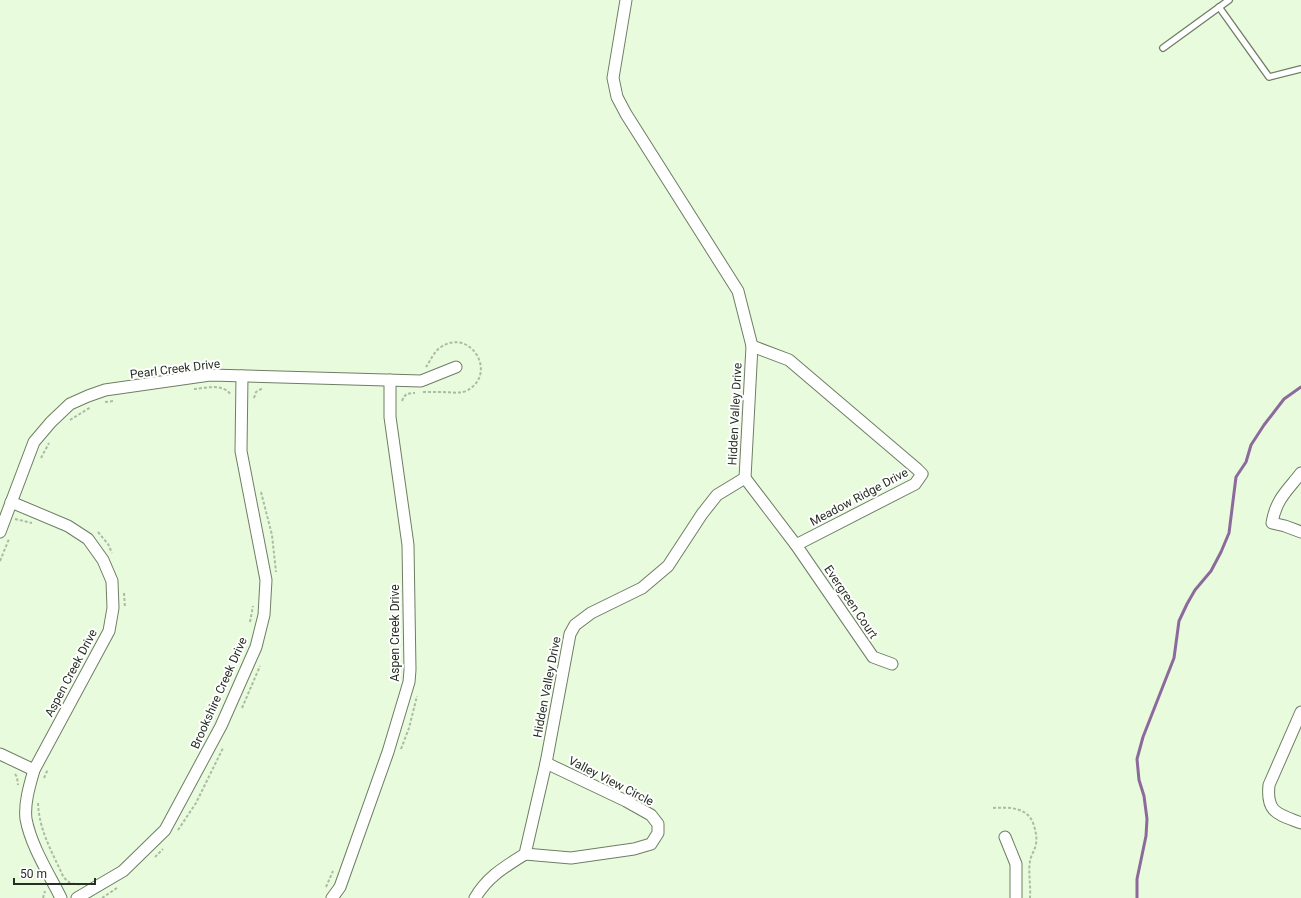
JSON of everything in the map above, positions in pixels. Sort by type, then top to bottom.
[{"type":"street","name":"Hidden Valley Drive","points":[[525,854],[546,763],[570,634],[575,625],[591,613],[642,588],[668,566],[702,514],[717,495],[745,478],[752,346],[738,291],[626,114],[617,97],[613,78],[626,0]]},
{"type":"street","name":"Meadow Ridge Drive","points":[[752,346],[789,360],[922,474],[915,484],[796,544]]},
{"type":"street","name":"Pearl Creek Drive","points":[[0,532],[34,442],[51,422],[70,404],[88,396],[105,390],[210,375],[421,381],[456,367]]},
{"type":"street","name":"Brookshire Creek Drive","points":[[77,898],[124,871],[165,830],[220,726],[256,646],[264,615],[266,580],[241,451],[242,376]]},
{"type":"street","name":"Aspen Creek Drive","points":[[332,898],[340,887],[388,752],[409,682],[408,546],[390,417],[390,380]]},
{"type":"street","points":[[1301,473],[1278,501],[1272,523],[1301,532]]},
{"type":"street","points":[[745,478],[796,544]]},
{"type":"street","name":"Aspen Creek Drive","points":[[11,502],[68,526],[88,540],[103,560],[112,582],[112,608],[109,630],[34,770],[28,792],[26,817],[32,840],[61,898]]},
{"type":"street","name":"Evergreen Court","points":[[796,544],[873,657],[892,664]]},
{"type":"street","points":[[1301,712],[1269,785],[1268,795],[1270,806],[1276,812],[1301,823]]},
{"type":"street","points":[[0,754],[34,770]]},
{"type":"street","name":"Valley View Circle","points":[[525,854],[571,858],[634,849],[651,844],[658,833],[658,824],[652,815],[546,763]]},
{"type":"street","points":[[1005,838],[1016,864],[1016,898]]},
{"type":"street","points":[[475,898],[480,889],[492,876],[525,854]]},
{"type":"lane","points":[[1163,48],[1229,0]]},
{"type":"lane","points":[[1219,7],[1268,77],[1301,69]]},
{"type":"path","points":[[401,402],[405,395],[410,393],[459,393],[465,391],[476,383],[479,378],[481,365],[479,358],[471,348],[460,343],[454,343],[442,347],[437,351],[424,369]]},
{"type":"path","points":[[225,389],[229,386]]},
{"type":"path","points":[[189,390],[212,387],[222,388],[230,393],[232,400]]},
{"type":"path","points":[[253,401],[256,392],[264,388]]},
{"type":"path","points":[[402,392],[405,395]]},
{"type":"path","points":[[103,403],[114,401]]},
{"type":"path","points":[[67,422],[91,407],[97,405]]},
{"type":"path","points":[[40,458],[49,442]]},
{"type":"path","points":[[260,490],[272,536],[276,575]]},
{"type":"path","points":[[17,520],[33,524]]},
{"type":"path","points":[[94,530],[108,544],[115,558]]},
{"type":"path","points":[[0,562],[11,534]]},
{"type":"path","points":[[124,590],[124,612]]},
{"type":"path","points":[[250,623],[254,601]]},
{"type":"path","points":[[240,712],[261,663]]},
{"type":"path","points":[[401,749],[415,707],[418,692]]},
{"type":"path","points":[[176,834],[196,803],[224,745]]},
{"type":"path","points":[[44,779],[49,767]]},
{"type":"path","points":[[38,801],[38,815],[42,830],[63,876],[71,884],[82,883]]},
{"type":"path","points":[[993,808],[1007,807],[1018,809],[1029,816],[1033,822],[1036,832],[1036,842],[1030,862],[1030,898]]},
{"type":"path","points":[[153,858],[166,845]]},
{"type":"path","points":[[325,889],[336,864]]},
{"type":"path","points":[[102,898],[119,887]]},
{"type":"waterway","points":[[1137,898],[1137,879],[1146,836],[1147,819],[1144,796],[1139,780],[1137,759],[1143,737],[1174,658],[1179,621],[1195,590],[1211,571],[1229,533],[1236,477],[1246,462],[1251,445],[1284,399],[1301,387]]}]
